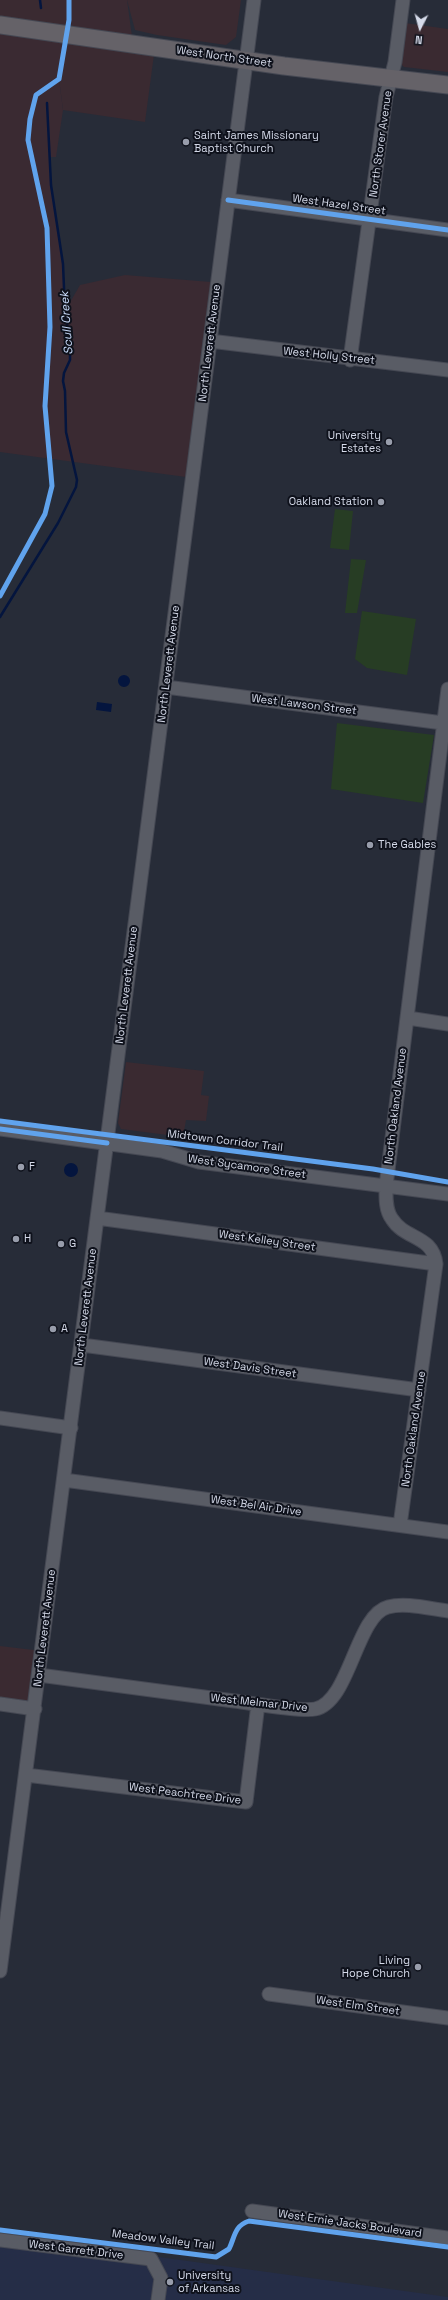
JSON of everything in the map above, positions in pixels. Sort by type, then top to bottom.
[{"type":"main road","name":"West North Street","points":[[0,25],[246,60],[448,85]]},
{"type":"main road","points":[[428,83],[448,96]]},
{"type":"street","name":"North Leverett Avenue","points":[[0,1971],[82,1345],[254,0]]},
{"type":"street","name":"North Storer Avenue","points":[[350,360],[386,97],[395,62],[403,0]]},
{"type":"street","name":"West Hazel Street","points":[[228,200],[448,230]]},
{"type":"street","name":"West Holly Street","points":[[210,341],[350,360],[448,370]]},
{"type":"street","name":"West Lawson Street","points":[[166,687],[443,723]]},
{"type":"street","name":"North Oakland Avenue","points":[[400,1525],[436,1264],[435,1255],[429,1245],[400,1230],[391,1218],[386,1201],[386,1186],[444,747],[443,723],[448,688]]},
{"type":"street","points":[[408,1018],[448,1024]]},
{"type":"street","name":"West Sycamore Street","points":[[0,1129],[162,1151],[199,1162],[448,1194]]},
{"type":"street","name":"West Kelley Street","points":[[98,1218],[436,1264]]},
{"type":"street","name":"West Davis Street","points":[[82,1345],[419,1390]]},
{"type":"street","points":[[0,1418],[71,1428]]},
{"type":"street","name":"West Bel Air Drive","points":[[64,1480],[448,1532]]},
{"type":"street","name":"West Melmar Drive","points":[[39,1675],[258,1704],[316,1709],[335,1696],[367,1628],[374,1616],[386,1607],[397,1605],[448,1611]]},
{"type":"street","points":[[0,1704],[35,1709]]},
{"type":"street","name":"West Peachtree Drive","points":[[26,1775],[246,1802],[258,1704]]},
{"type":"street","name":"West Elm Street","points":[[269,1994],[448,2018]]},
{"type":"street","name":"West Ernie Jacks Boulevard","points":[[252,2211],[448,2238]]},
{"type":"street","name":"West Garrett Drive","points":[[0,2240],[152,2259],[161,2278],[158,2300]]},
{"type":"shaded area","points":[[0,0],[69,0],[66,34],[0,25]]},
{"type":"shaded area","points":[[69,0],[127,0],[133,44],[66,35],[59,79],[63,110],[56,157],[50,157],[51,185],[63,264],[65,311],[80,285],[125,275],[211,282],[186,477],[0,452],[0,25],[66,34]]},
{"type":"shaded area","points":[[127,0],[241,0],[236,37],[226,45],[157,35],[135,30]]},
{"type":"shaded area","points":[[405,23],[448,29],[448,72],[404,67],[400,63]]},
{"type":"shaded area","points":[[66,34],[155,47],[145,122],[63,110],[59,79]]},
{"type":"shaded area","points":[[126,1062],[204,1071],[201,1095],[209,1096],[206,1121],[186,1120],[183,1137],[121,1129],[118,1123]]},
{"type":"shaded area","points":[[0,1646],[42,1651],[35,1709],[0,1704]]},
{"type":"shaded area","name":"University of Arkansas","points":[[0,2235],[448,2297],[448,2300],[0,2300]]},
{"type":"green space","points":[[335,509],[353,511],[349,550],[330,548]]},
{"type":"green space","points":[[351,559],[366,560],[357,613],[345,613]]},
{"type":"green space","points":[[362,611],[416,619],[407,675],[367,668],[355,659]]},
{"type":"green space","points":[[337,723],[434,735],[423,803],[331,789]]},
{"type":"water","points":[[124,675],[128,677],[130,681],[128,685],[124,687],[120,685],[118,681],[120,677]]},
{"type":"water","points":[[97,702],[112,704],[111,712],[96,710]]},
{"type":"water","points":[[68,1163],[74,1163],[78,1167],[78,1173],[74,1177],[68,1177],[64,1173],[64,1167]]},
{"type":"waterway","name":"Scull Creek","points":[[40,0],[41,8]]},
{"type":"waterway","name":"Scull Creek","points":[[0,617],[58,523],[76,487],[77,480],[66,432],[65,391],[63,381],[64,373],[70,360],[70,343],[65,312],[63,264],[51,185],[47,103]]},
{"type":"cycle path","points":[[0,596],[45,514],[52,486],[45,406],[50,327],[47,228],[28,140],[30,119],[36,95],[59,79],[69,20],[69,0]]},
{"type":"cycle path","points":[[228,200],[448,230]]},
{"type":"cycle path","name":"Midtown Corridor Trail","points":[[0,1121],[373,1169],[448,1182]]},
{"type":"cycle path","points":[[0,1129],[107,1143]]},
{"type":"cycle path","name":"Meadow Valley Trail","points":[[0,2230],[216,2257],[229,2249],[240,2226],[249,2221],[448,2247]]},
{"type":"place","name":"Saint James Missionary Baptist Church","points":[[186,142]]},
{"type":"place","name":"University Estates","points":[[389,442]]},
{"type":"place","name":"Oakland Station","points":[[381,502]]},
{"type":"place","name":"The Gables","points":[[370,845]]},
{"type":"place","name":"F","points":[[21,1167]]},
{"type":"place","name":"H","points":[[16,1239]]},
{"type":"place","name":"G","points":[[61,1244]]},
{"type":"place","name":"A","points":[[53,1329]]},
{"type":"place","name":"Living Hope Church","points":[[418,1967]]},
{"type":"place","name":"University of Arkansas","points":[[170,2282]]}]
